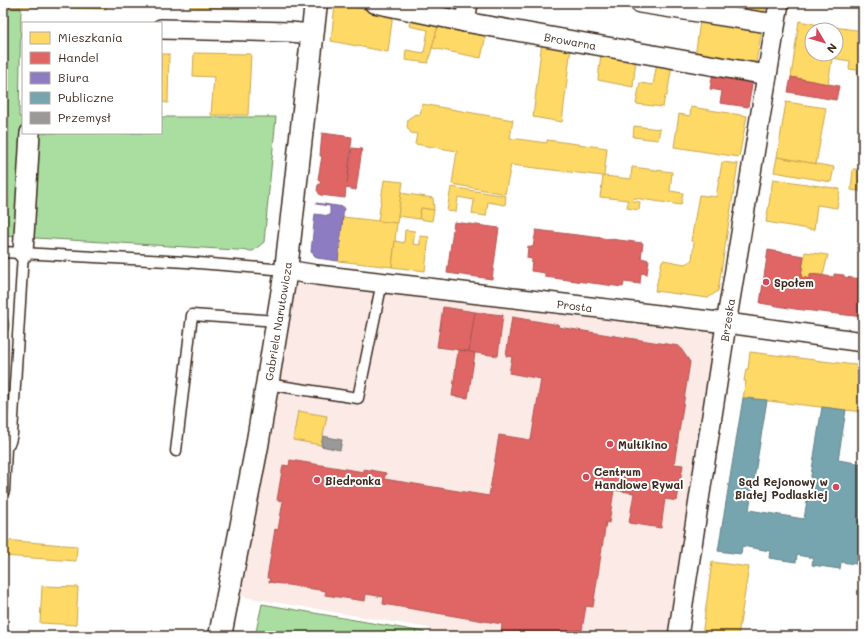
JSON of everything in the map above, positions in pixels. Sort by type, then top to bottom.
[{"type":"street","name":"Gabriela Narutowicza","points":[[220,636],[257,446],[286,270],[316,3]]},
{"type":"street","name":"Browarna","points":[[374,3],[465,22],[767,75]]},
{"type":"street","points":[[465,22],[468,3]]},
{"type":"street","points":[[640,3],[775,24]]},
{"type":"street","name":"Brzeska","points":[[678,636],[779,3]]},
{"type":"street","points":[[162,29],[290,32],[312,34]]},
{"type":"street","points":[[23,253],[30,134]]},
{"type":"street","name":"Prosta","points":[[286,270],[727,323],[863,342]]},
{"type":"lane","points":[[3,252],[186,262],[286,270]]},
{"type":"lane","points":[[4,491],[4,450],[10,442],[12,434],[23,253]]},
{"type":"lane","points":[[267,384],[358,398],[382,282]]},
{"type":"lane","points":[[176,451],[192,315],[278,321]]},
{"type":"shaded area","points":[[295,279],[717,331],[671,636],[434,636],[429,628],[239,596]]},
{"type":"green space","points":[[3,8],[21,8],[19,117],[22,117],[22,134],[162,134],[162,117],[276,117],[264,242],[253,251],[3,236]]},
{"type":"green space","points":[[3,313],[8,319],[9,328],[3,337]]},
{"type":"green space","points":[[262,604],[424,632],[426,636],[255,636]]},
{"type":"building: Mieszkania","points":[[3,3],[106,3],[106,9],[3,6]]},
{"type":"building: Mieszkania","points":[[190,3],[240,3],[240,8],[190,7]]},
{"type":"building: Mieszkania","points":[[718,3],[766,3],[764,18],[716,10]]},
{"type":"building: Mieszkania","points":[[335,4],[393,14],[388,52],[331,41]]},
{"type":"building: Mieszkania","points":[[411,17],[439,22],[428,63],[405,60],[406,50],[424,53],[428,30],[409,26]]},
{"type":"building: Mieszkania","points":[[700,21],[762,30],[755,67],[695,57]]},
{"type":"building: Mieszkania","points":[[799,21],[804,22],[804,62],[832,62],[828,84],[791,77]]},
{"type":"building: Mieszkania","points":[[439,22],[487,31],[481,58],[432,48]]},
{"type":"building: Mieszkania","points":[[844,28],[863,31],[863,77],[857,76],[858,70],[849,69],[850,61],[844,60]]},
{"type":"building: Mieszkania","points":[[542,41],[571,47],[562,122],[533,117]]},
{"type":"building: Mieszkania","points":[[194,53],[251,54],[248,115],[211,115],[214,77],[193,76]]},
{"type":"building: Mieszkania","points":[[601,53],[636,59],[633,87],[598,80]]},
{"type":"building: Mieszkania","points":[[162,54],[169,54],[168,103],[162,102]]},
{"type":"building: Mieszkania","points":[[657,63],[672,65],[667,96],[665,96],[663,107],[636,104],[640,83],[653,85]]},
{"type":"building: Mieszkania","points":[[786,102],[826,108],[816,164],[777,157]]},
{"type":"building: Mieszkania","points":[[422,104],[513,120],[510,138],[547,143],[547,140],[607,148],[604,176],[631,179],[632,167],[672,172],[670,191],[683,193],[681,205],[634,198],[633,201],[640,202],[639,210],[627,208],[628,200],[600,197],[603,176],[511,165],[505,194],[452,184],[457,151],[415,144],[417,134],[411,133],[407,127],[408,119],[415,114],[420,115]]},
{"type":"building: Mieszkania","points":[[691,107],[747,116],[739,157],[674,147],[679,114],[690,116]]},
{"type":"building: Mieszkania","points":[[634,126],[660,129],[658,140],[633,137]]},
{"type":"building: Mieszkania","points":[[777,157],[834,167],[831,182],[774,172]]},
{"type":"building: Mieszkania","points":[[722,162],[738,164],[718,291],[708,298],[655,291],[663,260],[685,264],[692,260],[694,242],[691,241],[699,195],[716,197]]},
{"type":"building: Mieszkania","points":[[853,169],[860,169],[858,191],[851,190]]},
{"type":"building: Mieszkania","points":[[860,169],[863,170],[863,181],[859,180]]},
{"type":"building: Mieszkania","points":[[773,179],[840,189],[837,208],[817,205],[814,230],[766,222]]},
{"type":"building: Mieszkania","points":[[384,180],[403,182],[397,223],[378,221]]},
{"type":"building: Mieszkania","points":[[859,180],[863,181],[863,191],[858,191]]},
{"type":"building: Mieszkania","points":[[451,187],[506,196],[505,205],[488,202],[486,216],[472,214],[474,200],[458,197],[456,212],[447,211]]},
{"type":"building: Mieszkania","points":[[401,193],[433,198],[434,210],[421,208],[419,219],[398,216]]},
{"type":"building: Mieszkania","points":[[421,208],[434,210],[432,221],[419,219]]},
{"type":"building: Mieszkania","points":[[343,217],[397,223],[392,267],[338,261]]},
{"type":"building: Mieszkania","points":[[405,230],[415,231],[413,244],[420,245],[420,236],[429,237],[425,271],[392,267],[395,241],[404,243]]},
{"type":"building: Mieszkania","points":[[805,252],[828,255],[823,275],[810,274],[810,279],[801,277]]},
{"type":"building: Mieszkania","points":[[750,352],[863,366],[863,412],[743,398],[746,381],[744,381],[746,369],[748,369]]},
{"type":"building: Mieszkania","points":[[298,411],[327,416],[321,445],[293,440]]},
{"type":"building: Mieszkania","points":[[3,540],[77,546],[76,561],[3,556]]},
{"type":"building: Mieszkania","points":[[712,562],[749,567],[738,636],[702,636]]},
{"type":"building: Mieszkania","points":[[42,586],[78,587],[76,625],[40,623]]},
{"type":"building: Handel","points":[[820,3],[841,3],[840,7]]},
{"type":"building: Handel","points":[[713,72],[753,79],[748,107],[720,103],[722,91],[710,89]]},
{"type":"building: Handel","points":[[791,77],[839,86],[836,100],[788,92]]},
{"type":"building: Handel","points":[[322,133],[352,137],[347,183],[352,148],[362,149],[356,190],[346,188],[345,198],[320,195],[317,190],[318,185],[321,183],[318,179],[322,156],[320,156]]},
{"type":"building: Handel","points":[[454,222],[499,228],[492,279],[447,273]]},
{"type":"building: Handel","points":[[536,230],[643,243],[641,258],[649,260],[647,274],[641,273],[640,284],[624,282],[623,287],[545,277],[545,273],[531,271],[532,259],[527,258],[528,246],[533,247]]},
{"type":"building: Handel","points":[[768,250],[804,256],[801,277],[810,279],[810,274],[834,277],[834,274],[844,275],[844,277],[863,279],[863,317],[795,309],[760,303]]},
{"type":"building: Handel","points":[[443,307],[475,312],[469,351],[437,347]]},
{"type":"building: Handel","points":[[475,312],[503,315],[498,356],[469,352]]},
{"type":"building: Handel","name":"Centrum Handlowe Rywal","points":[[512,317],[559,325],[558,327],[679,346],[690,362],[674,464],[683,465],[677,501],[665,499],[661,528],[629,523],[634,493],[614,490],[609,523],[606,522],[593,607],[586,606],[581,636],[501,636],[502,624],[383,604],[384,597],[366,594],[365,601],[325,595],[326,591],[269,582],[270,578],[267,578],[275,529],[278,530],[283,501],[277,500],[283,465],[289,466],[290,460],[364,472],[364,469],[386,473],[384,479],[489,496],[499,435],[531,440],[541,379],[509,373],[512,357],[506,356]]},
{"type":"building: Handel","points":[[458,350],[475,353],[468,398],[452,396]]},
{"type":"building: Biura","points":[[316,203],[344,207],[338,261],[317,258],[311,252],[315,214],[330,216],[330,206]]},
{"type":"building: Publiczne","name":"Sąd Rejonowy w Białej Podlaskiej","points":[[743,398],[767,400],[749,510],[804,519],[822,407],[846,410],[838,460],[863,464],[863,565],[841,562],[840,569],[812,565],[813,558],[797,555],[796,562],[769,558],[770,551],[742,546],[741,554],[718,551]]},
{"type":"building: Przemysł","points":[[323,436],[342,440],[340,450],[321,446]]},
{"type":"place","name":"Społem","points":[[766,282]]},
{"type":"place","name":"Multikino","points":[[610,444]]},
{"type":"place","name":"Centrum Handlowe Rywal","points":[[586,477]]},
{"type":"place","name":"Biedronka","points":[[317,480]]},
{"type":"place","name":"Sąd Rejonowy w Białej Podlaskiej","points":[[836,487]]}]
